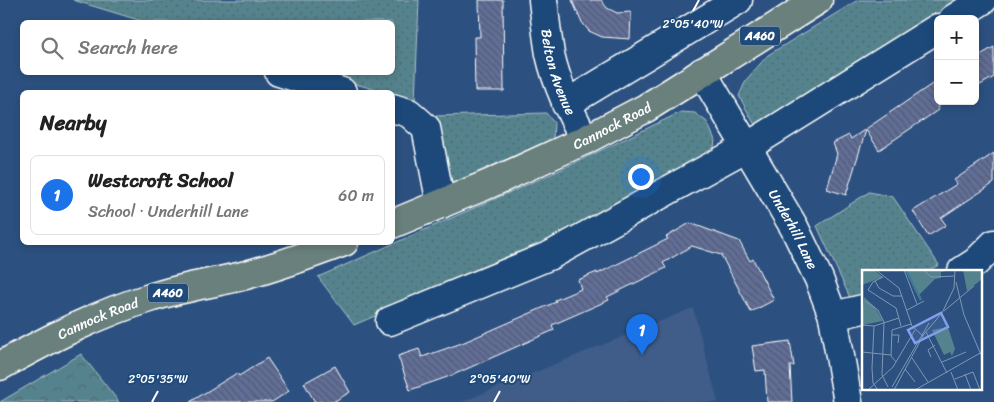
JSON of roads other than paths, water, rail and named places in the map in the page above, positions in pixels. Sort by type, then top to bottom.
[{"type":"highway","name":"Cannock Road","points":[[395,223],[585,140],[646,108],[818,0]]},
{"type":"highway","name":"Cannock Road","points":[[0,366],[61,334],[154,296],[247,274],[336,245]]},
{"type":"street","name":"Belton Avenue","points":[[543,0],[550,54],[566,104],[585,140]]},
{"type":"street","points":[[566,104],[738,0]]},
{"type":"street","points":[[959,15],[983,0]]},
{"type":"street","points":[[390,321],[551,255],[747,147],[934,30]]},
{"type":"street","name":"Underhill Lane","points":[[702,72],[794,227],[819,278],[833,316],[848,402]]},
{"type":"street","points":[[288,75],[336,90]]},
{"type":"street","points":[[395,109],[408,114],[426,128],[441,204]]},
{"type":"street","points":[[964,270],[976,262],[994,244]]},
{"type":"street","points":[[833,316],[862,309]]},
{"type":"place","name":"Westcroft School","points":[[642,355]]}]
